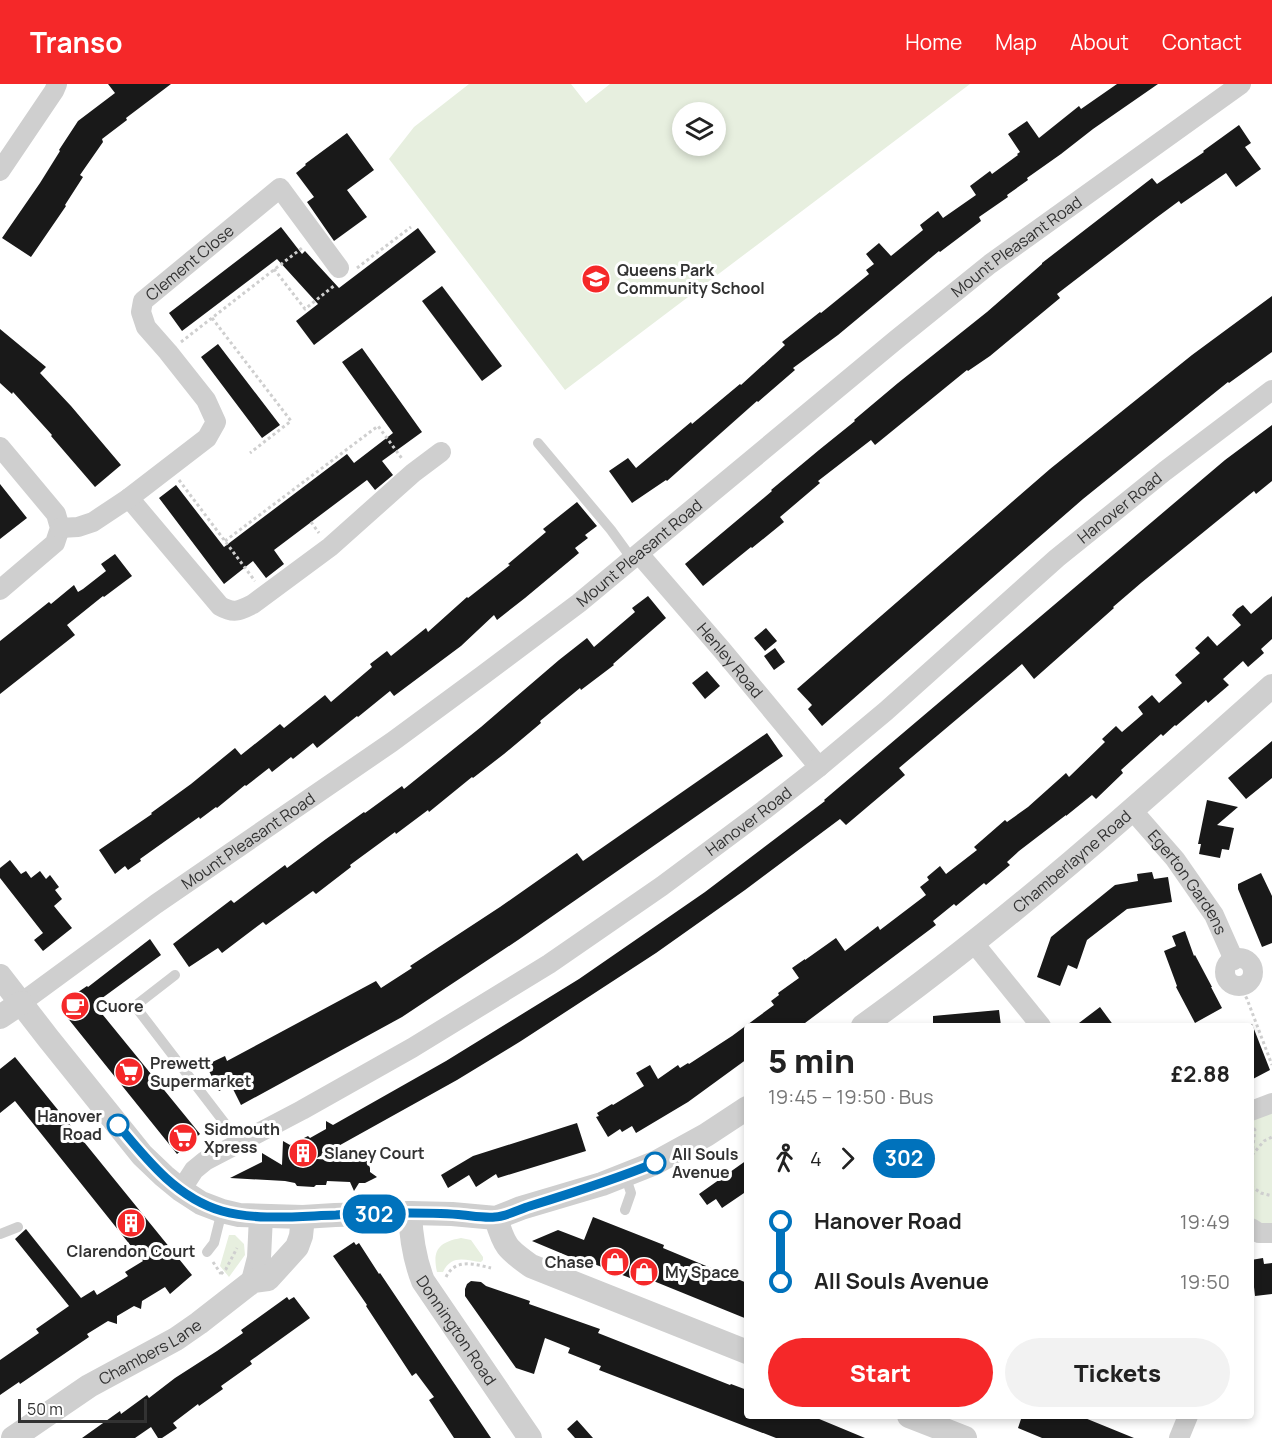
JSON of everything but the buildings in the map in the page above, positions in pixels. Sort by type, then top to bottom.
[{"type":"street","points":[[2,164],[57,84]]},
{"type":"street","name":"Mount Pleasant Road","points":[[21,1003],[156,904],[392,742],[579,603],[990,264],[1241,84]]},
{"type":"street","name":"Clement Close","points":[[60,528],[78,527],[93,522],[129,498],[207,438],[216,422],[206,400],[146,327],[141,312],[142,301],[280,188],[339,268]]},
{"type":"street","name":"Hanover Road","points":[[181,1190],[194,1170],[205,1161],[412,1048],[549,964],[671,879],[819,767],[895,703],[1057,558],[1165,471],[1272,390]]},
{"type":"street","points":[[0,447],[56,514],[60,528],[55,543],[0,590]]},
{"type":"street","points":[[129,498],[220,606],[228,610],[239,611],[253,604],[330,547],[413,473],[441,452]]},
{"type":"street","name":"Henley Road","points":[[635,556],[722,650],[819,767]]},
{"type":"street","name":"Chamberlayne Road","points":[[867,1023],[974,942],[1133,811],[1272,686]]},
{"type":"street","name":"Egerton Gardens","points":[[1133,811],[1175,859],[1214,915],[1234,960],[1244,959],[1251,965],[1253,974],[1249,983],[1240,986]]},
{"type":"street","points":[[974,942],[1039,1023]]},
{"type":"street","points":[[0,976],[142,1155],[181,1190],[201,1203],[239,1215],[303,1217],[410,1213],[496,1218],[655,1163],[706,1135],[744,1110]]},
{"type":"street","points":[[0,1017],[21,1003]]},
{"type":"street","points":[[1254,1119],[1272,1103]]},
{"type":"street","name":"Donnington Road","points":[[410,1213],[411,1239],[423,1281],[530,1438]]},
{"type":"street","points":[[261,1216],[264,1268]]},
{"type":"street","name":"Chambers Lane","points":[[14,1438],[89,1386],[176,1339],[199,1323],[264,1268],[297,1247],[303,1217]]},
{"type":"street","points":[[496,1218],[502,1238],[512,1252],[531,1266],[744,1351]]},
{"type":"street","points":[[1254,1230],[1259,1233],[1272,1233]]},
{"type":"street","points":[[917,1419],[965,1438]]},
{"type":"street","points":[[1179,1438],[1187,1419]]},
{"type":"lane","points":[[538,443],[635,556]]},
{"type":"lane","points":[[175,975],[135,1006],[238,1143]]},
{"type":"lane","points":[[625,1175],[631,1193],[625,1210]]},
{"type":"lane","points":[[210,1256],[222,1211]]},
{"type":"lane","points":[[0,1234],[18,1227]]},
{"type":"path","points":[[168,352],[306,245]]},
{"type":"path","points":[[212,318],[291,421],[250,453]]},
{"type":"path","points":[[225,541],[290,495],[378,426],[413,473]]},
{"type":"path","points":[[178,479],[265,595]]},
{"type":"path","points":[[1240,986],[1272,1065]]},
{"type":"path","points":[[1254,1152],[1264,1141],[1272,1137]]},
{"type":"path","points":[[1254,1188],[1272,1196]]},
{"type":"path","points":[[210,1256],[221,1274],[237,1248]]},
{"type":"path","points":[[445,1281],[453,1267],[461,1263],[491,1268]]},
{"type":"green space","name":"Queens Park Community School","points":[[469,84],[571,84],[586,103],[610,84],[970,84],[565,390],[389,159],[414,127]]},
{"type":"green space","points":[[1272,1111],[1272,1223],[1266,1225],[1254,1219],[1254,1118]]},
{"type":"green space","points":[[229,1235],[235,1235],[244,1244],[245,1255],[229,1277],[220,1266]]},
{"type":"green space","points":[[461,1238],[471,1240],[483,1260],[481,1262],[455,1260],[443,1272],[437,1272],[436,1258],[439,1248],[447,1242]]},
{"type":"bus line","name":"302","points":[[118,1125],[142,1155],[181,1190],[201,1203],[239,1215],[303,1217],[410,1213],[496,1218],[602,1184],[655,1163]]},
{"type":"place","name":"Queens Park Community School","points":[[596,279]]},
{"type":"place","name":"Cuore","points":[[75,1006]]},
{"type":"place","name":"Prewett Supermarket","points":[[129,1072]]},
{"type":"place","name":"Hanover Road","points":[[118,1125]]},
{"type":"place","name":"Sidmouth Xpress","points":[[183,1138]]},
{"type":"place","name":"Slaney Court","points":[[303,1153]]},
{"type":"place","name":"All Souls Avenue","points":[[655,1163]]},
{"type":"place","name":"Clarendon Court","points":[[131,1223]]},
{"type":"place","name":"Chase","points":[[615,1262]]},
{"type":"place","name":"My Space","points":[[644,1272]]}]
